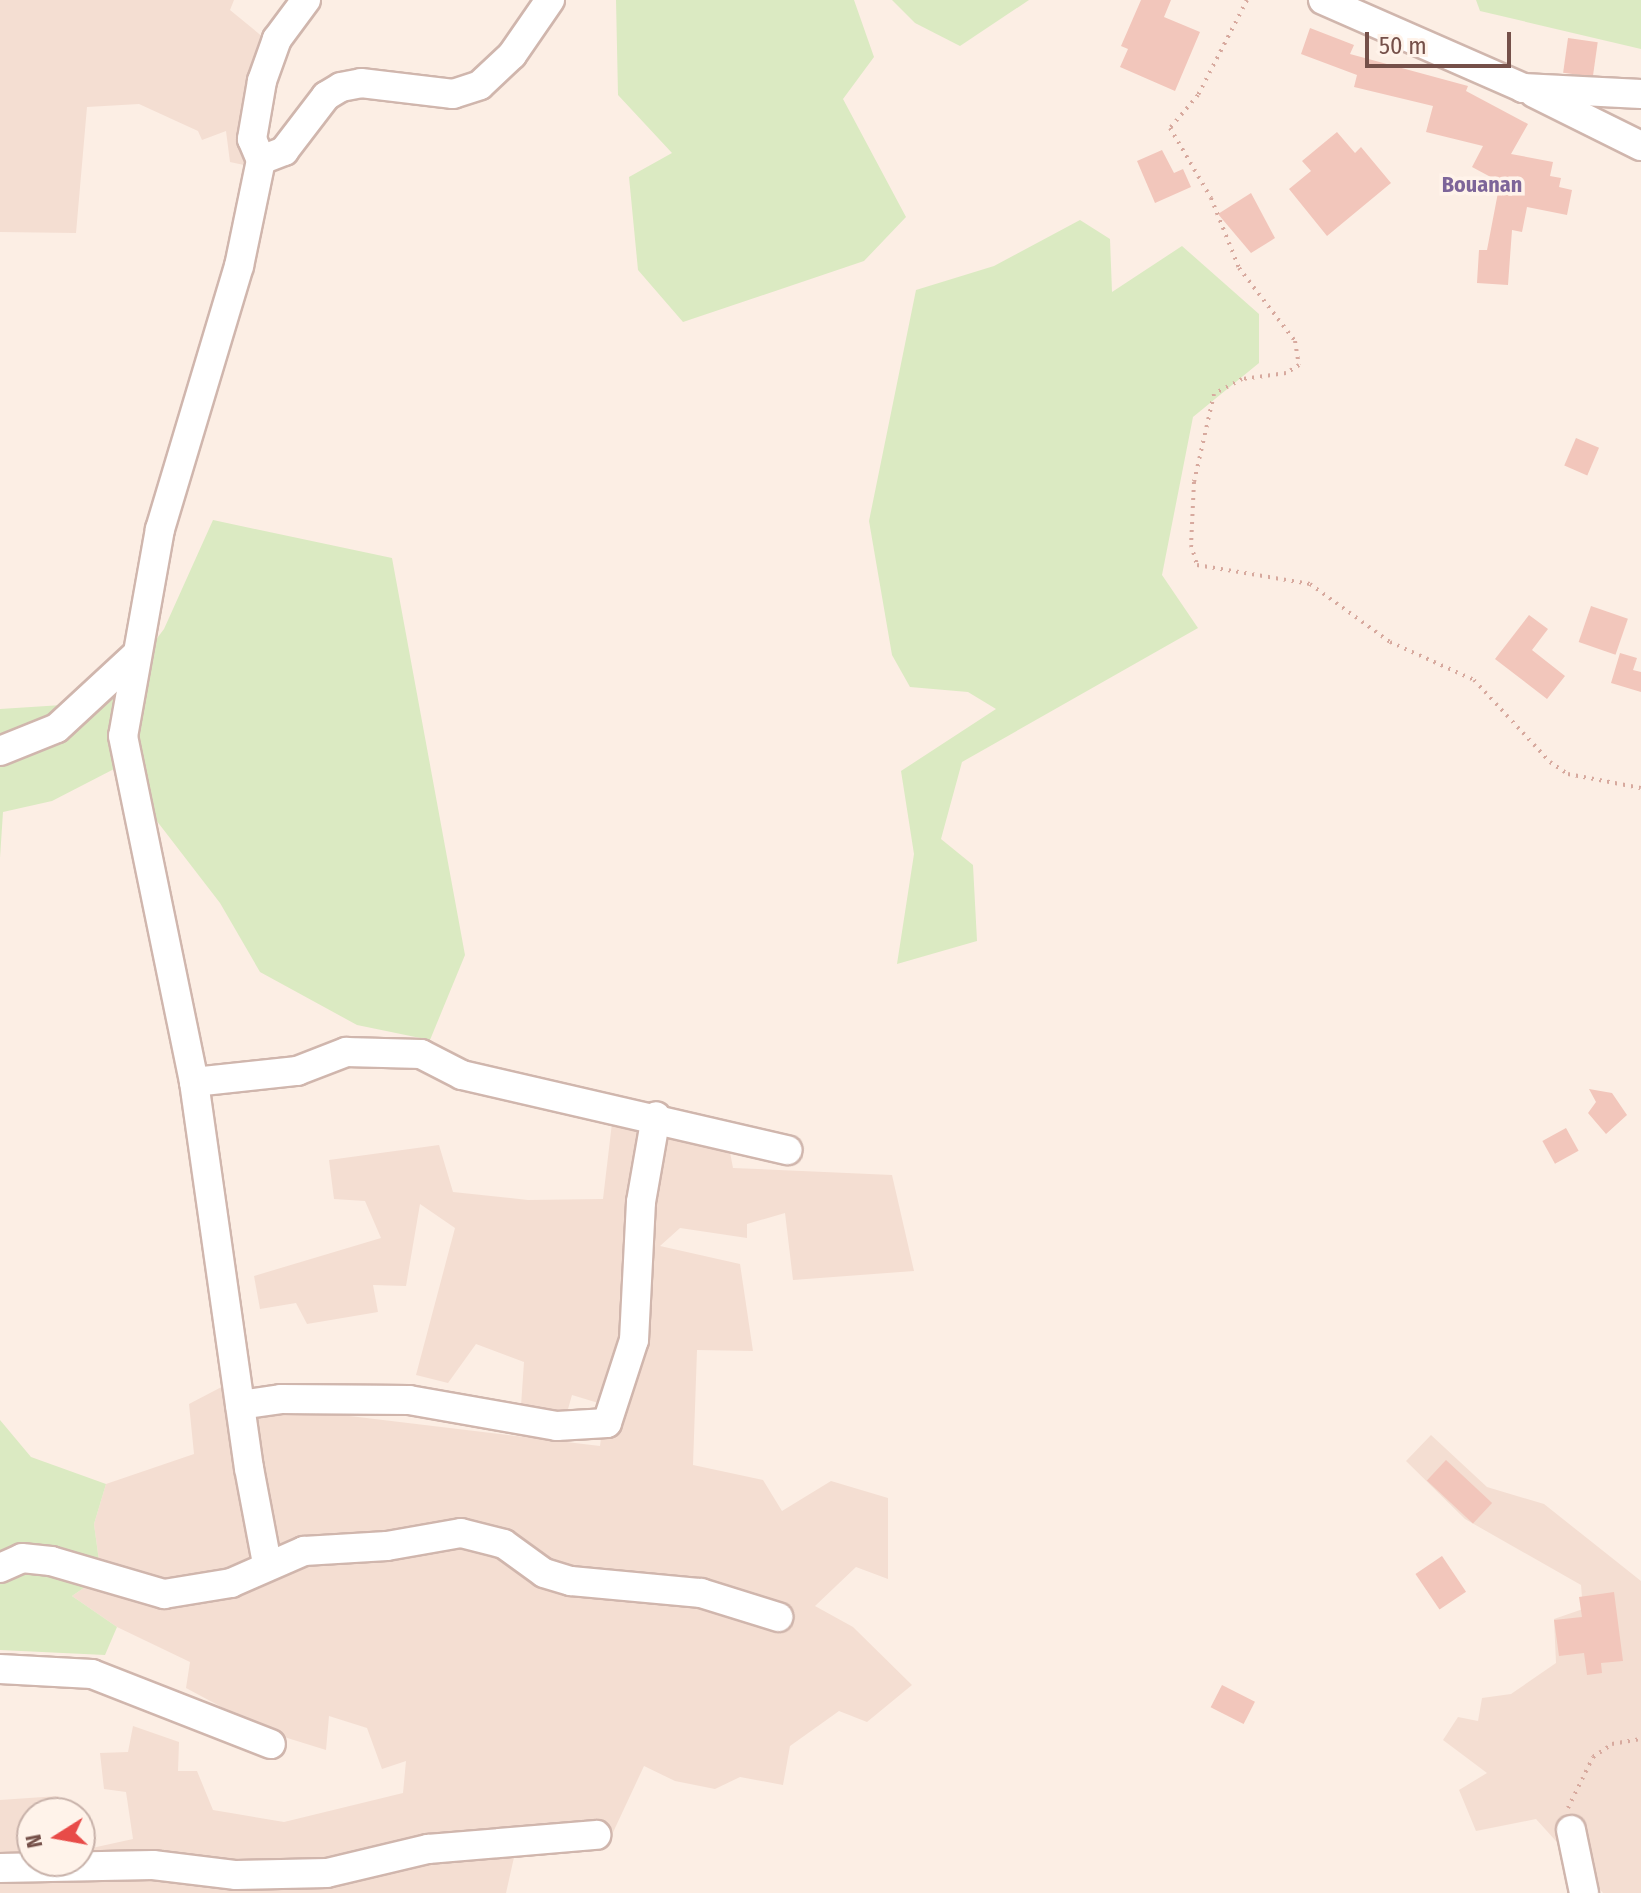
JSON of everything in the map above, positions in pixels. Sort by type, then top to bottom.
[{"type":"street","points":[[267,1563],[240,1405],[194,1082],[145,829],[125,760],[123,736],[160,529],[212,364],[261,160],[252,139],[262,81],[277,39],[306,0]]},
{"type":"street","points":[[261,160],[271,160],[284,151],[326,96],[341,87],[361,83],[453,94],[480,85],[512,55],[550,0]]},
{"type":"street","points":[[1323,0],[1523,88],[1641,146]]},
{"type":"street","points":[[1523,88],[1641,94]]},
{"type":"street","points":[[0,751],[57,728],[137,654]]},
{"type":"street","points":[[194,1082],[297,1071],[346,1052],[421,1054],[462,1075],[656,1116],[787,1150]]},
{"type":"street","points":[[240,1405],[281,1399],[409,1400],[557,1426],[607,1423],[634,1340],[641,1202],[656,1116]]},
{"type":"street","points":[[0,1568],[22,1558],[51,1561],[164,1594],[231,1583],[267,1563],[304,1551],[387,1546],[461,1533],[504,1544],[544,1573],[571,1581],[701,1593],[778,1617]]},
{"type":"street","points":[[0,1669],[92,1674],[271,1744]]},
{"type":"street","points":[[1571,1830],[1584,1893]]},
{"type":"street","points":[[0,1868],[153,1865],[236,1875],[327,1873],[428,1849],[596,1835]]},
{"type":"path","points":[[1247,0],[1198,95],[1170,128],[1211,198],[1239,268],[1295,341],[1299,365],[1286,373],[1242,379],[1214,394],[1194,482],[1191,545],[1197,565],[1310,584],[1390,642],[1474,680],[1550,762],[1568,774],[1641,788]]},
{"type":"path","points":[[1571,1830],[1569,1806],[1593,1757],[1612,1744],[1641,1739]]},
{"type":"shaded area","points":[[0,0],[234,0],[230,10],[269,42],[244,165],[230,162],[226,131],[202,140],[198,131],[139,104],[87,107],[76,233],[0,232]]},
{"type":"shaded area","points":[[724,1121],[733,1168],[892,1175],[914,1271],[793,1280],[785,1213],[747,1224],[747,1238],[680,1228],[660,1246],[740,1264],[753,1351],[697,1350],[693,1465],[763,1480],[782,1511],[831,1481],[888,1498],[888,1579],[856,1567],[815,1606],[853,1627],[912,1685],[867,1722],[839,1711],[790,1746],[783,1785],[740,1777],[715,1789],[675,1781],[644,1766],[609,1841],[515,1853],[506,1893],[0,1893],[0,1800],[16,1799],[16,1877],[96,1877],[96,1847],[133,1839],[126,1792],[104,1789],[100,1753],[128,1752],[133,1726],[179,1742],[178,1771],[197,1771],[213,1810],[284,1822],[403,1793],[406,1761],[382,1769],[367,1728],[329,1716],[326,1750],[268,1732],[186,1688],[190,1662],[117,1627],[72,1596],[101,1576],[94,1524],[106,1484],[194,1454],[189,1404],[233,1381],[283,1408],[600,1446],[605,1405],[572,1395],[564,1423],[521,1406],[524,1362],[476,1344],[448,1383],[416,1375],[455,1228],[420,1204],[406,1286],[373,1285],[378,1312],[307,1324],[296,1303],[260,1309],[254,1276],[381,1238],[365,1201],[334,1199],[329,1160],[439,1145],[453,1192],[528,1200],[603,1199],[612,1123]]},
{"type":"shaded area","points":[[1431,1435],[1487,1487],[1544,1504],[1641,1581],[1641,1893],[1603,1893],[1536,1819],[1476,1831],[1459,1790],[1487,1773],[1443,1740],[1458,1717],[1478,1721],[1482,1698],[1511,1694],[1556,1663],[1554,1619],[1583,1609],[1581,1585],[1465,1519],[1406,1461]]},
{"type":"green space","points":[[616,0],[854,0],[874,57],[843,99],[906,217],[864,261],[683,322],[638,270],[629,177],[672,153],[618,95]]},
{"type":"green space","points":[[892,0],[1029,0],[960,46],[915,23]]},
{"type":"green space","points":[[1476,0],[1641,0],[1641,49],[1480,11]]},
{"type":"green space","points":[[1080,220],[1110,239],[1112,292],[1182,246],[1259,314],[1259,363],[1193,417],[1162,575],[1198,628],[962,762],[941,839],[973,865],[977,941],[897,964],[914,854],[901,771],[996,709],[968,692],[910,687],[892,655],[869,521],[916,290],[994,266]]},
{"type":"green space","points":[[213,520],[392,558],[465,955],[430,1040],[357,1025],[260,972],[220,903],[116,768],[52,801],[3,812],[0,858],[0,709],[109,702],[164,629]]},
{"type":"green space","points":[[0,1420],[31,1457],[106,1484],[94,1524],[101,1576],[72,1596],[117,1627],[105,1655],[0,1650]]},
{"type":"building","points":[[1141,0],[1171,0],[1164,17],[1200,32],[1175,91],[1120,67],[1128,49],[1121,46]]},
{"type":"building","points":[[1310,28],[1354,45],[1350,54],[1468,86],[1466,91],[1528,124],[1511,154],[1553,162],[1550,176],[1561,178],[1559,187],[1572,190],[1567,215],[1527,207],[1522,232],[1512,230],[1508,285],[1477,283],[1479,250],[1487,250],[1500,182],[1472,167],[1483,146],[1426,132],[1433,106],[1354,87],[1357,75],[1301,54]]},
{"type":"building","points":[[1568,38],[1598,42],[1593,77],[1563,73]]},
{"type":"building","points":[[1337,132],[1355,153],[1361,147],[1391,183],[1327,236],[1289,189],[1311,171],[1302,161]]},
{"type":"building","points":[[1162,150],[1174,173],[1183,169],[1191,187],[1155,203],[1137,161]]},
{"type":"building","points":[[1251,193],[1275,238],[1251,253],[1218,214]]},
{"type":"building","points":[[1576,438],[1599,448],[1587,475],[1564,466]]},
{"type":"building","points":[[1591,606],[1628,619],[1616,655],[1579,642]]},
{"type":"building","points":[[1529,615],[1548,629],[1532,650],[1565,676],[1547,699],[1495,659]]},
{"type":"building","points":[[1620,653],[1637,658],[1633,670],[1641,672],[1641,692],[1611,683]]},
{"type":"building","points":[[1589,1089],[1612,1093],[1627,1115],[1606,1134],[1588,1113],[1596,1102]]},
{"type":"building","points":[[1566,1128],[1579,1151],[1555,1164],[1542,1141]]},
{"type":"building","points":[[1446,1460],[1492,1503],[1473,1523],[1427,1480]]},
{"type":"building","points":[[1442,1556],[1466,1592],[1440,1610],[1415,1574]]},
{"type":"building","points":[[1614,1592],[1623,1661],[1601,1663],[1602,1673],[1587,1675],[1584,1653],[1559,1656],[1554,1620],[1582,1617],[1579,1597]]},
{"type":"building","points":[[1222,1685],[1255,1702],[1244,1724],[1211,1707]]},
{"type":"district","name":"Bouanan","points":[[1482,185]]}]
